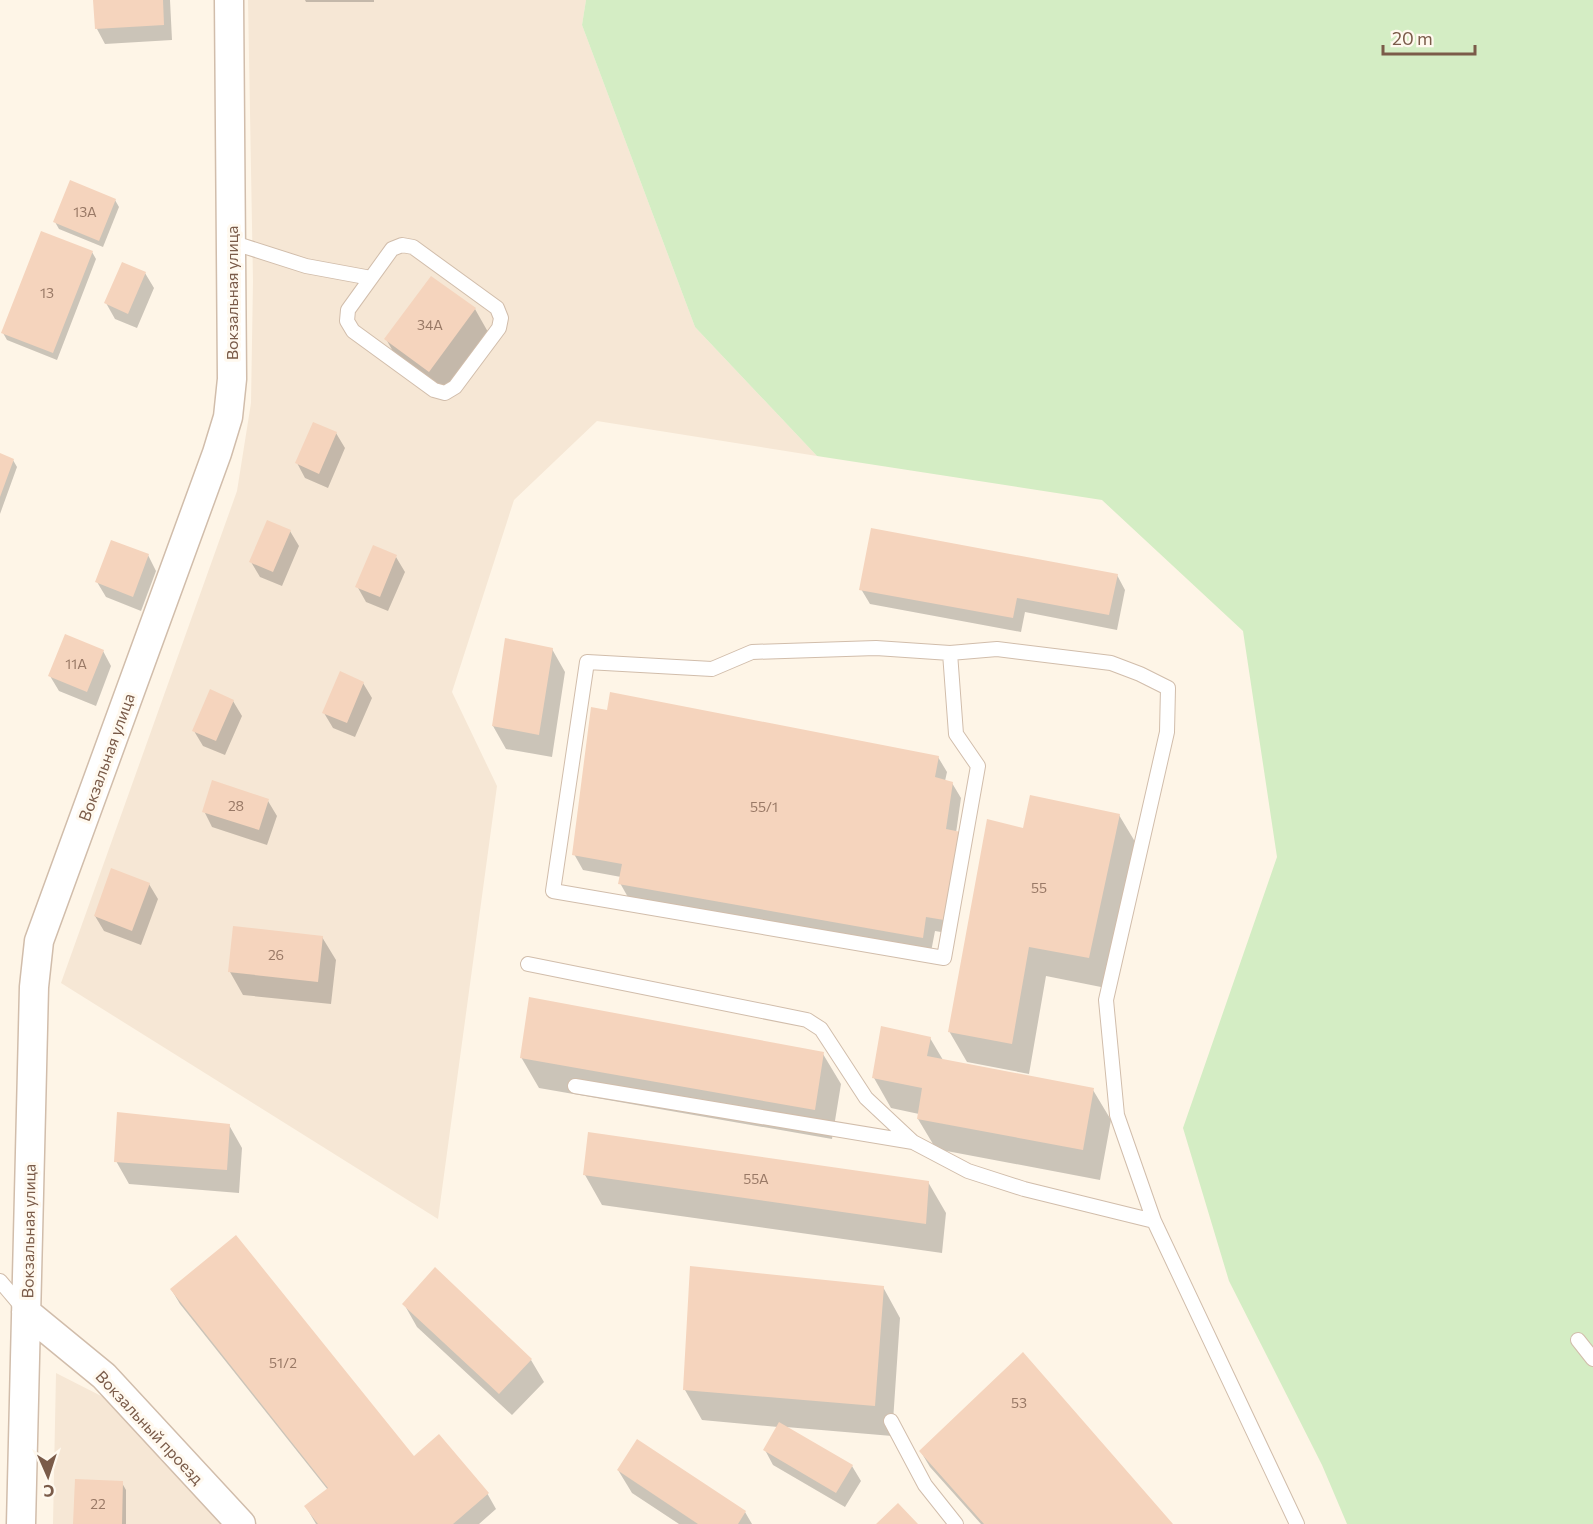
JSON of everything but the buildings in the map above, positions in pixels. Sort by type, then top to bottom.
[{"type":"street","name":"Вокзальная улица","points":[[21,1524],[34,987],[39,940],[217,453],[228,417],[232,379],[229,0]]},
{"type":"street","name":"Вокзальный проезд","points":[[26,1312],[104,1376],[241,1524]]},
{"type":"lane","points":[[231,242],[306,266],[371,278]]},
{"type":"lane","points":[[402,245],[413,247],[496,308],[501,318],[499,327],[455,387],[445,393],[434,390],[353,331],[347,321],[348,309],[371,278],[392,249],[402,245]]},
{"type":"lane","points":[[950,653],[956,734],[978,766],[944,958],[553,891],[587,662],[712,669],[752,652],[876,648],[950,653],[997,649],[1111,663],[1168,688],[1167,732],[1106,1000],[1117,1115],[1154,1221],[1297,1524]]},
{"type":"lane","points":[[528,964],[807,1020],[821,1029],[866,1098],[914,1142],[968,1171],[1024,1189],[1154,1221]]},
{"type":"lane","points":[[574,1086],[914,1142]]},
{"type":"lane","points":[[0,1281],[26,1312]]},
{"type":"lane","points":[[1578,1340],[1593,1359]]},
{"type":"lane","points":[[891,1421],[925,1485],[956,1524]]},
{"type":"shaded area","points":[[248,0],[586,0],[582,25],[695,327],[817,456],[597,421],[514,500],[452,692],[497,786],[438,1219],[61,983],[237,491],[251,403],[253,281]]},
{"type":"shaded area","points":[[56,1373],[113,1402],[226,1524],[53,1524]]},
{"type":"green space","points":[[586,0],[1593,0],[1593,1524],[1347,1524],[1322,1465],[1229,1281],[1183,1128],[1277,857],[1243,631],[1102,500],[817,456],[695,327],[582,25]]}]
